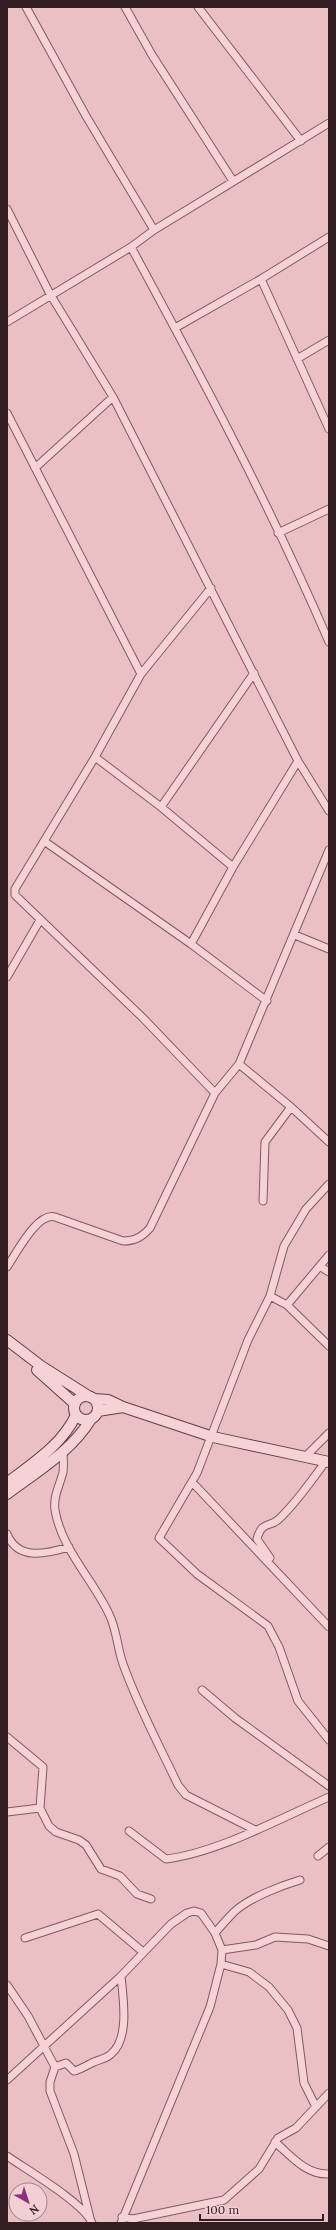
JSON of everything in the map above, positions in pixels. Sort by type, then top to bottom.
[{"type":"main road","points":[[7,1340],[41,1366],[92,1398],[98,1404],[94,1415],[85,1429],[63,1451],[7,1494]]},
{"type":"main road","points":[[7,1347],[37,1370],[75,1404],[76,1415],[70,1428],[61,1439],[7,1483]]},
{"type":"main road","points":[[75,1404],[81,1397],[108,1400],[123,1407],[212,1437],[306,1456],[328,1462]]},
{"type":"main road","points":[[76,1415],[81,1419],[123,1407]]},
{"type":"street","points":[[26,7],[86,116],[154,230]]},
{"type":"street","points":[[125,7],[152,55],[234,181]]},
{"type":"street","points":[[198,7],[301,141]]},
{"type":"street","points":[[7,322],[50,294],[130,247],[154,230],[329,124]]},
{"type":"street","points":[[7,210],[50,294],[113,397],[298,761],[329,811]]},
{"type":"street","points":[[175,328],[261,279],[329,237]]},
{"type":"street","points":[[130,247],[212,397],[329,642]]},
{"type":"street","points":[[261,279],[329,429]]},
{"type":"street","points":[[297,359],[329,340]]},
{"type":"street","points":[[35,468],[113,397]]},
{"type":"street","points":[[7,413],[141,674]]},
{"type":"street","points":[[278,533],[329,509]]},
{"type":"street","points":[[211,588],[141,674],[94,757],[15,889],[15,894],[40,920],[143,1018],[215,1093]]},
{"type":"street","points":[[161,807],[254,673]]},
{"type":"street","points":[[94,757],[161,807],[234,867]]},
{"type":"street","points":[[191,944],[234,867],[298,761]]},
{"type":"street","points":[[44,841],[191,944],[267,1001]]},
{"type":"street","points":[[7,1267],[35,1225],[46,1217],[55,1217],[123,1241],[132,1241],[146,1232],[215,1093],[239,1064],[295,935],[329,850]]},
{"type":"street","points":[[7,977],[40,920]]},
{"type":"street","points":[[295,935],[329,949]]},
{"type":"street","points":[[239,1064],[291,1107],[329,1142]]},
{"type":"street","points":[[263,1201],[265,1142],[291,1107]]},
{"type":"street","points":[[329,1184],[306,1209],[284,1246],[270,1296],[248,1340],[212,1437],[192,1482],[159,1538],[196,1574],[268,1626],[279,1647],[298,1701],[329,1740]]},
{"type":"street","points":[[287,1305],[321,1267],[329,1255]]},
{"type":"street","points":[[321,1267],[329,1272]]},
{"type":"street","points":[[270,1296],[287,1305],[329,1346]]},
{"type":"street","points":[[306,1456],[329,1433]]},
{"type":"street","points":[[63,1451],[63,1470],[54,1500],[58,1523],[69,1548],[99,1594],[110,1616],[118,1636],[122,1662],[138,1703],[182,1791],[255,1830]]},
{"type":"street","points":[[278,1571],[257,1538],[259,1531],[269,1523],[277,1521],[302,1494],[328,1462]]},
{"type":"street","points":[[192,1482],[278,1571],[329,1627]]},
{"type":"street","points":[[7,1534],[10,1543],[18,1550],[30,1554],[48,1554],[69,1548]]},
{"type":"street","points":[[202,1690],[235,1718],[329,1786]]},
{"type":"street","points":[[7,1737],[43,1768],[40,1808],[49,1826],[56,1832],[79,1840],[86,1845],[101,1869],[120,1876],[137,1894],[152,1899]]},
{"type":"street","points":[[129,1831],[166,1859],[204,1851],[329,1797]]},
{"type":"street","points":[[7,1812],[40,1808]]},
{"type":"street","points":[[318,1856],[329,1847]]},
{"type":"street","points":[[215,1933],[234,1912],[247,1903],[282,1885],[300,1880]]},
{"type":"street","points":[[7,2080],[121,1976],[171,1924],[187,1913],[194,1911],[200,1913],[215,1933],[222,1950],[221,1964],[210,2007],[122,2220],[224,2200],[259,2169],[274,2142],[278,2138],[296,2128],[329,2093]]},
{"type":"street","points":[[25,1938],[98,1914],[143,1952]]},
{"type":"street","points":[[222,1950],[256,1945],[275,1937],[308,1939],[329,1946]]},
{"type":"street","points":[[221,1964],[249,1972],[269,1987],[288,2010],[297,2028],[304,2082],[316,2107]]},
{"type":"street","points":[[55,2067],[66,2063],[74,2070],[82,2068],[106,2058],[116,2049],[123,2030],[124,2012],[121,1976]]},
{"type":"street","points":[[7,1985],[44,2045],[55,2067],[50,2082],[50,2091],[74,2154],[91,2221]]},
{"type":"street","points":[[274,2142],[293,2159],[312,2172],[329,2174]]},
{"type":"street","points":[[7,2156],[74,2202],[91,2221]]}]
